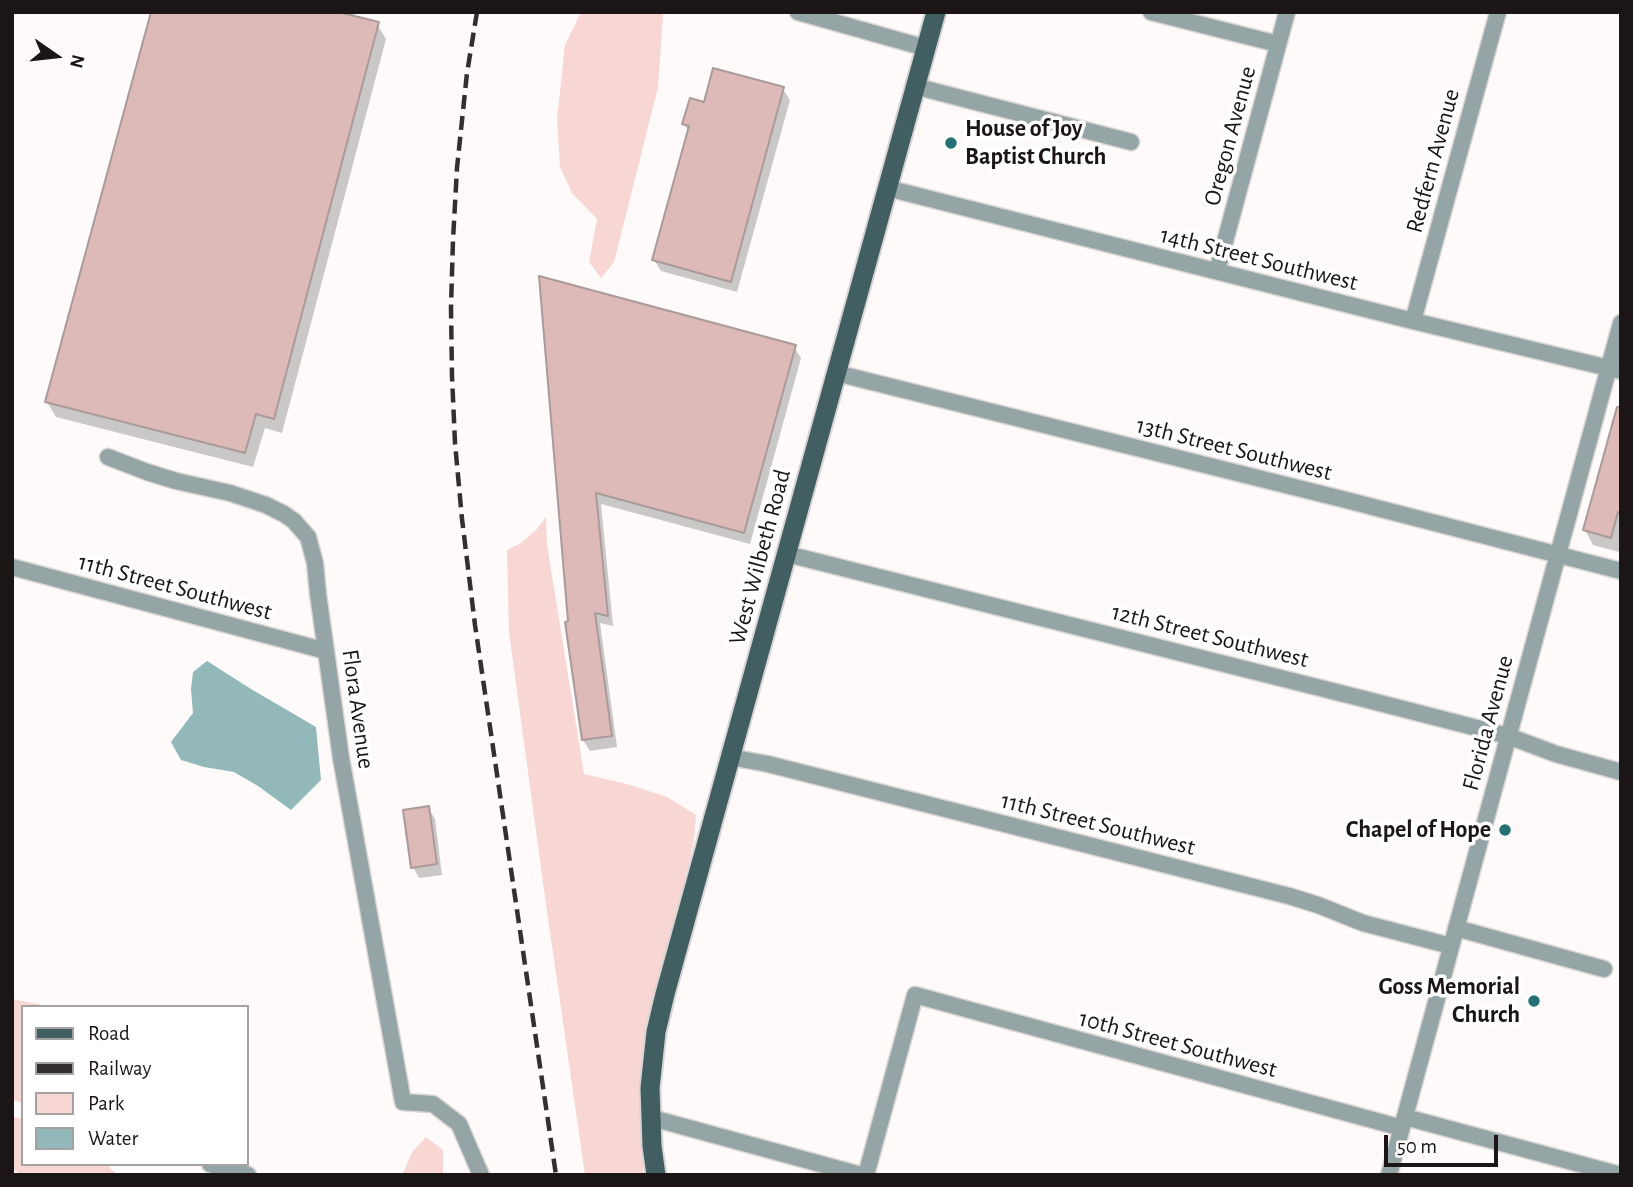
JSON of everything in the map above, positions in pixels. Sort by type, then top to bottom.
[{"type":"main road","name":"West Wilbeth Road","points":[[656,1175],[650,1088],[656,1032],[665,994],[936,12]]},
{"type":"street","points":[[798,12],[926,48]]},
{"type":"street","points":[[1151,12],[1278,44]]},
{"type":"street","name":"Oregon Avenue","points":[[1217,271],[1287,12]]},
{"type":"street","name":"Redfern Avenue","points":[[1413,321],[1498,12]]},
{"type":"street","points":[[914,86],[1131,142]]},
{"type":"street","name":"14th Street Southwest","points":[[887,188],[1413,321],[1615,369]]},
{"type":"street","name":"Florida Avenue","points":[[1389,1175],[1558,554],[1615,369],[1621,323]]},
{"type":"street","name":"13th Street Southwest","points":[[836,373],[1621,571]]},
{"type":"street","name":"Flora Avenue","points":[[108,457],[176,481],[250,499],[284,514],[294,521],[307,537],[315,563],[341,758],[403,1102],[433,1104],[460,1124],[481,1175]]},
{"type":"street","name":"12th Street Southwest","points":[[787,554],[1508,736],[1556,754],[1621,772]]},
{"type":"street","name":"11th Street Southwest","points":[[12,567],[326,651]]},
{"type":"street","name":"11th Street Southwest","points":[[730,757],[768,764],[1289,895],[1363,923],[1451,946]]},
{"type":"street","points":[[1457,928],[1604,969]]},
{"type":"street","name":"10th Street Southwest","points":[[864,1175],[915,995],[1404,1122],[1621,1175]]},
{"type":"street","points":[[652,1118],[864,1175]]},
{"type":"street","points":[[217,1166],[248,1175]]},
{"type":"green space","points":[[581,12],[663,14],[658,87],[614,262],[601,278],[589,262],[597,219],[572,193],[560,167],[557,120],[565,45]]},
{"type":"green space","points":[[546,517],[547,545],[584,774],[667,797],[696,815],[694,841],[657,1002],[643,1107],[643,1175],[585,1175],[509,632],[507,550],[521,543]]},
{"type":"green space","points":[[12,999],[43,1005],[21,1005],[21,1102],[12,1100]]},
{"type":"green space","points":[[12,1117],[21,1119],[21,1166],[109,1166],[117,1175],[20,1175],[12,1167]]},
{"type":"green space","points":[[426,1137],[443,1150],[443,1175],[402,1175],[413,1151]]},
{"type":"water","points":[[207,661],[316,727],[321,780],[291,810],[234,772],[181,760],[171,742],[193,713],[193,672]]},
{"type":"building","points":[[151,12],[338,12],[379,22],[274,419],[256,414],[245,453],[45,402]]},
{"type":"building","points":[[713,68],[784,87],[731,282],[652,260],[689,126],[682,124],[690,98],[704,102]]},
{"type":"building","points":[[539,276],[796,345],[744,533],[596,493],[608,616],[595,613],[612,736],[582,740],[565,622],[568,621]]},
{"type":"building","points":[[1617,407],[1621,407],[1621,513],[1618,512],[1611,538],[1583,530]]},
{"type":"building","points":[[429,806],[437,864],[411,868],[403,810]]},
{"type":"railway","points":[[477,12],[467,73],[453,240],[451,307],[455,443],[475,625],[556,1175]]},
{"type":"place","name":"House of Joy Baptist Church","points":[[951,143]]},
{"type":"place","name":"Chapel of Hope","points":[[1505,830]]},
{"type":"place","name":"Goss Memorial Church","points":[[1534,1001]]}]
